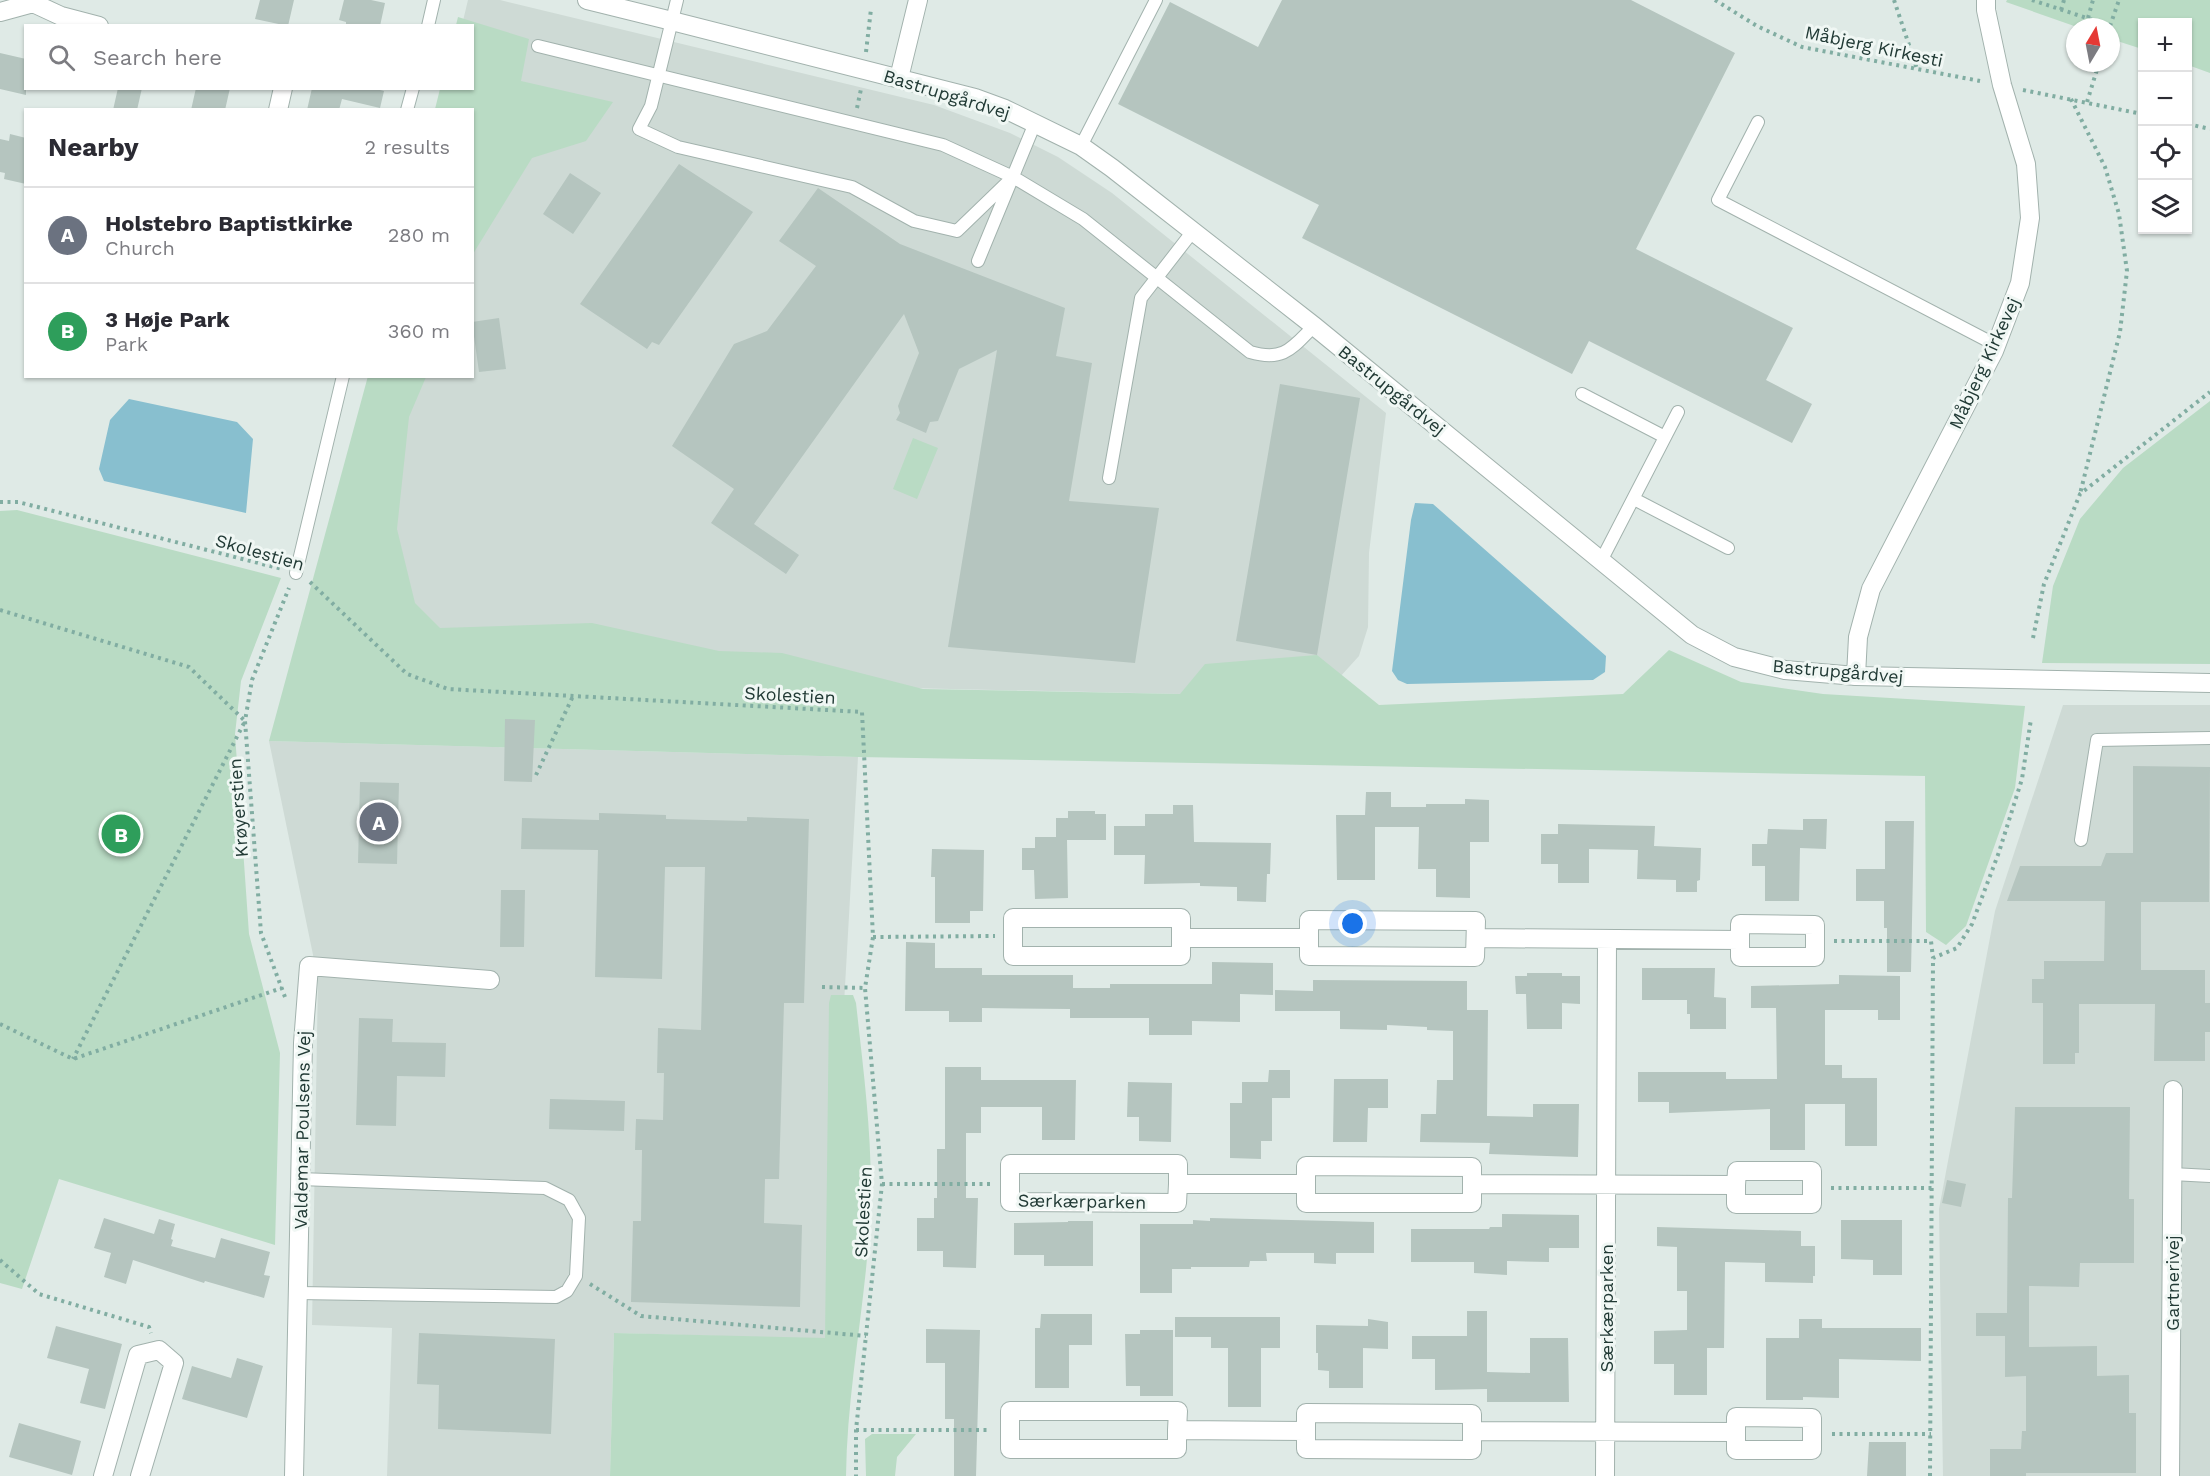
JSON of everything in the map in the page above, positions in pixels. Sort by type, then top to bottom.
[{"type":"street","name":"Bastrupgårdvej","points":[[587,0],[975,98],[1035,123],[1081,146],[1314,326],[1692,635],[1734,657],[1785,670],[1856,676],[2210,683]]},
{"type":"street","points":[[899,78],[918,0]]},
{"type":"street","name":"Måbjerg Kirkevej","points":[[1856,676],[1858,637],[1871,589],[1996,345],[2020,284],[2030,218],[2026,164],[2002,85],[1986,10],[1986,0]]},
{"type":"street","points":[[0,12],[35,2],[61,16],[91,24]]},
{"type":"street","points":[[278,108],[283,90]]},
{"type":"street","points":[[1013,918],[1181,918],[1181,938],[1181,956],[1013,956],[1013,918]]},
{"type":"street","points":[[1309,920],[1476,921],[1476,938],[1475,957],[1309,956],[1309,920]]},
{"type":"street","points":[[1740,924],[1815,925],[1815,957],[1740,957],[1740,939],[1740,924]]},
{"type":"street","points":[[1181,938],[1309,938]]},
{"type":"street","points":[[1476,938],[1740,939]]},
{"type":"street","name":"Særkærparken","points":[[1605,1476],[1607,939]]},
{"type":"street","name":"Valdemar Poulsens Vej","points":[[294,1476],[303,1043],[309,966],[490,980]]},
{"type":"street","name":"Gartnerivej","points":[[2170,1476],[2173,1090]]},
{"type":"street","name":"Særkærparken","points":[[1010,1164],[1178,1164],[1178,1184],[1178,1203],[1010,1202],[1010,1164]]},
{"type":"street","points":[[1306,1166],[1472,1167],[1472,1184],[1472,1203],[1306,1203],[1306,1166]]},
{"type":"street","points":[[1737,1171],[1812,1171],[1812,1204],[1737,1204],[1736,1185],[1737,1171]]},
{"type":"street","points":[[1178,1184],[1306,1184]]},
{"type":"street","points":[[1472,1184],[1736,1185]]},
{"type":"street","points":[[103,1476],[138,1355],[159,1350],[174,1364],[140,1476]]},
{"type":"street","points":[[1010,1411],[1178,1411],[1177,1430],[1177,1449],[1010,1449],[1010,1411]]},
{"type":"street","points":[[1306,1413],[1472,1414],[1472,1431],[1472,1450],[1306,1449],[1306,1413]]},
{"type":"street","points":[[1737,1417],[1812,1418],[1812,1450],[1736,1450],[1736,1432],[1737,1417]]},
{"type":"street","points":[[1177,1430],[1306,1431]]},
{"type":"street","points":[[1472,1431],[1736,1432]]},
{"type":"lane","points":[[428,24],[434,0]]},
{"type":"lane","points":[[677,0],[651,106],[639,129],[678,147],[852,187],[914,221],[957,231],[1013,177]]},
{"type":"lane","points":[[1081,146],[1156,0]]},
{"type":"lane","points":[[538,46],[943,145],[1013,177],[1083,219],[1250,352],[1264,356],[1278,356],[1290,351],[1314,326]]},
{"type":"lane","points":[[407,108],[412,90]]},
{"type":"lane","points":[[1758,122],[1718,200],[1996,345]]},
{"type":"lane","points":[[978,261],[1035,123]]},
{"type":"lane","points":[[1109,478],[1141,298],[1155,276],[1192,231]]},
{"type":"lane","points":[[296,573],[343,378]]},
{"type":"lane","points":[[1582,394],[1665,437]]},
{"type":"lane","points":[[1601,561],[1678,412]]},
{"type":"lane","points":[[1634,499],[1728,548]]},
{"type":"lane","points":[[2081,840],[2097,740],[2210,738]]},
{"type":"lane","points":[[2172,1174],[2210,1176]]},
{"type":"lane","points":[[298,1293],[556,1297],[567,1291],[576,1276],[579,1218],[569,1200],[545,1188],[300,1179]]},
{"type":"path","name":"Måbjerg Kirkesti","points":[[1715,0],[1756,26],[1802,47],[2138,113]]},
{"type":"path","points":[[1894,0],[1917,69]]},
{"type":"path","points":[[2032,0],[2088,18],[2093,0]]},
{"type":"path","points":[[2061,10],[2064,0]]},
{"type":"path","points":[[2113,18],[2119,0]]},
{"type":"path","points":[[2087,102],[2096,72]]},
{"type":"path","points":[[2034,638],[2044,584],[2080,494],[2120,332],[2127,271],[2119,214],[2105,167],[2070,99]]},
{"type":"path","points":[[2192,125],[2210,129]]},
{"type":"path","points":[[2080,494],[2210,392]]},
{"type":"path","name":"Skolestien","points":[[0,502],[18,502],[296,573],[309,580],[407,674],[448,689],[862,712],[873,937],[865,988],[882,1184],[856,1430],[856,1476]]},
{"type":"path","name":"Krøyerstien","points":[[286,999],[261,933],[245,721],[252,680],[296,573]]},
{"type":"path","points":[[0,610],[189,667],[245,721],[73,1059]]},
{"type":"path","points":[[536,775],[573,696]]},
{"type":"path","points":[[1933,958],[1957,948],[1972,924],[1999,852],[2022,779],[2031,719]]},
{"type":"path","points":[[873,937],[1013,936]]},
{"type":"path","points":[[1815,941],[1931,941],[1933,958],[1930,1476]]},
{"type":"path","points":[[822,987],[865,988]]},
{"type":"path","points":[[0,1024],[73,1059],[282,988]]},
{"type":"path","points":[[882,1184],[1010,1184]]},
{"type":"path","points":[[1812,1188],[1932,1188]]},
{"type":"path","points":[[0,1260],[39,1294],[148,1327],[159,1350]]},
{"type":"path","points":[[576,1276],[641,1316],[866,1336]]},
{"type":"path","points":[[856,1430],[1010,1430]]},
{"type":"path","points":[[1812,1434],[1930,1434]]},
{"type":"shaded area","points":[[468,0],[500,0],[934,105],[1010,133],[1058,157],[1112,193],[1386,413],[1369,553],[1368,627],[1359,656],[1339,678],[1181,694],[457,678],[337,596],[385,378],[474,378],[474,108],[472,108],[472,90],[474,90],[474,24],[462,24]]},
{"type":"shaded area","points":[[2063,705],[2210,705],[2210,1476],[1943,1476],[1939,1209],[1995,911]]},
{"type":"shaded area","points":[[269,741],[858,757],[825,1339],[614,1333],[610,1476],[387,1476],[392,1328],[312,1325],[318,979]]},
{"type":"green space","points":[[2007,0],[2210,0],[2210,73],[2192,66],[2192,18],[2138,18],[2138,48],[2120,42],[2120,18],[2066,18],[2066,23],[2006,2]]},
{"type":"green space","points":[[458,17],[529,39],[521,81],[613,102],[586,141],[532,158],[474,252],[474,108],[435,108],[440,90],[474,90],[474,24],[456,24]]},
{"type":"green space","points":[[367,378],[426,378],[409,417],[397,529],[415,603],[440,628],[592,623],[719,651],[782,653],[923,689],[1180,694],[1205,664],[1317,655],[1379,705],[1623,694],[1669,650],[1741,682],[1823,694],[2025,706],[2015,788],[1966,926],[1946,945],[1926,932],[1925,776],[858,757],[269,741]]},
{"type":"green space","points":[[2210,401],[2210,664],[2042,663],[2053,586],[2080,519],[2123,468]]},
{"type":"green space","points":[[913,438],[938,448],[917,499],[893,489]]},
{"type":"green space","points":[[17,510],[281,578],[241,681],[235,734],[249,934],[280,1053],[275,1245],[59,1179],[22,1289],[0,1283],[0,511]]},
{"type":"green space","points":[[831,995],[853,995],[856,1003],[871,1166],[868,1253],[849,1412],[846,1476],[610,1476],[614,1333],[825,1338],[829,1003]]},
{"type":"green space","points":[[872,1434],[916,1434],[897,1457],[895,1476],[866,1476],[865,1439]]},
{"type":"water","points":[[129,399],[237,422],[253,439],[246,513],[104,481],[99,469],[110,420]]},
{"type":"water","points":[[1415,503],[1433,504],[1606,656],[1605,672],[1593,680],[1407,684],[1398,680],[1392,671]]},
{"type":"building","points":[[260,0],[294,0],[288,24],[255,19]]},
{"type":"building","points":[[344,0],[371,0],[385,3],[380,24],[346,24],[339,20]]},
{"type":"building","points":[[1282,0],[1631,0],[1735,53],[1636,249],[1793,328],[1766,380],[1812,404],[1792,443],[1589,341],[1572,374],[1302,238],[1319,205],[1118,104],[1170,2],[1258,47]]},
{"type":"building","points":[[0,53],[24,59],[26,95],[0,89]]},
{"type":"building","points":[[118,90],[142,90],[137,108],[113,108]]},
{"type":"building","points":[[196,90],[230,90],[225,108],[191,108]]},
{"type":"building","points":[[312,90],[384,91],[380,108],[342,99],[340,108],[307,108]]},
{"type":"building","points":[[10,134],[24,138],[24,184],[4,179],[5,173],[0,172],[0,139],[9,141]]},
{"type":"building","points":[[679,164],[753,212],[659,345],[652,342],[647,349],[580,304]]},
{"type":"building","points":[[570,173],[601,193],[573,234],[543,214]]},
{"type":"building","points":[[818,188],[900,244],[1065,308],[1056,356],[1092,363],[1069,501],[1159,508],[1135,663],[948,647],[997,350],[959,369],[938,421],[930,422],[926,433],[896,420],[900,413],[898,406],[919,353],[904,314],[754,524],[799,555],[786,574],[711,523],[734,489],[672,446],[734,344],[767,331],[816,266],[779,241]]},
{"type":"building","points":[[499,318],[506,369],[479,372],[474,322]]},
{"type":"building","points":[[1280,384],[1360,398],[1317,655],[1236,641]]},
{"type":"building","points":[[505,719],[535,720],[532,782],[504,781]]},
{"type":"building","points":[[2133,766],[2210,767],[2209,902],[2141,902],[2141,970],[2205,970],[2205,1003],[2210,1003],[2210,1032],[2205,1032],[2205,1061],[2154,1061],[2155,1004],[2079,1004],[2079,1053],[2075,1053],[2075,1064],[2043,1064],[2043,1003],[2032,1003],[2032,979],[2044,979],[2044,961],[2104,961],[2105,901],[2007,901],[2020,866],[2101,866],[2106,853],[2133,853]]},
{"type":"building","points":[[360,782],[399,783],[397,864],[358,863]]},
{"type":"building","points":[[1366,792],[1391,792],[1391,807],[1465,804],[1465,799],[1489,800],[1489,842],[1470,842],[1470,898],[1436,897],[1436,869],[1418,869],[1419,827],[1375,827],[1375,880],[1337,880],[1336,815],[1365,815]]},
{"type":"building","points":[[1173,805],[1193,805],[1194,842],[1271,843],[1266,902],[1237,901],[1237,887],[1200,886],[1200,883],[1144,884],[1145,855],[1114,855],[1114,826],[1145,826],[1145,814],[1173,814]]},
{"type":"building","points":[[1068,811],[1095,811],[1095,814],[1106,814],[1106,840],[1067,840],[1068,898],[1035,899],[1034,870],[1022,870],[1022,848],[1035,848],[1035,837],[1056,837],[1056,818],[1068,818]]},
{"type":"building","points":[[599,813],[666,815],[666,819],[747,821],[747,817],[809,819],[804,1003],[784,1003],[779,1179],[765,1179],[764,1223],[802,1225],[800,1307],[631,1302],[633,1221],[641,1221],[642,1150],[635,1150],[636,1119],[663,1120],[664,1073],[657,1073],[658,1028],[701,1030],[705,867],[665,867],[662,979],[595,977],[598,850],[521,849],[522,818],[599,820]]},
{"type":"building","points":[[1803,819],[1827,819],[1826,849],[1800,848],[1799,901],[1765,901],[1765,866],[1752,866],[1752,844],[1767,844],[1768,829],[1803,830]]},
{"type":"building","points":[[1885,821],[1914,821],[1911,972],[1887,972],[1887,928],[1884,928],[1884,901],[1856,901],[1856,869],[1885,869]]},
{"type":"building","points":[[1558,824],[1655,826],[1654,846],[1701,848],[1700,880],[1697,881],[1697,892],[1676,892],[1676,880],[1637,879],[1638,850],[1589,849],[1589,883],[1558,883],[1558,864],[1541,864],[1541,834],[1558,834]]},
{"type":"building","points":[[932,849],[984,850],[983,911],[970,911],[970,923],[935,923],[935,877],[931,877]]},
{"type":"building","points":[[501,890],[525,890],[524,947],[500,947]]},
{"type":"building","points":[[906,942],[935,943],[935,968],[982,968],[982,975],[1073,975],[1073,988],[1110,988],[1110,984],[1212,984],[1212,962],[1273,963],[1273,995],[1240,994],[1240,1022],[1192,1021],[1192,1035],[1149,1035],[1149,1018],[1070,1018],[1070,1009],[982,1008],[982,1022],[949,1022],[949,1011],[905,1011]]},
{"type":"building","points":[[1642,968],[1715,968],[1714,997],[1726,998],[1726,1029],[1690,1029],[1687,1000],[1642,1000]]},
{"type":"building","points":[[1527,973],[1562,973],[1562,976],[1580,976],[1580,1004],[1562,1003],[1562,1029],[1527,1029],[1526,994],[1516,994],[1515,976],[1527,976]]},
{"type":"building","points":[[1839,975],[1900,976],[1900,1020],[1878,1020],[1878,1010],[1825,1010],[1825,1065],[1842,1065],[1842,1078],[1877,1078],[1877,1146],[1845,1146],[1845,1104],[1805,1104],[1805,1150],[1770,1150],[1770,1109],[1669,1113],[1669,1102],[1638,1102],[1638,1072],[1726,1072],[1726,1079],[1777,1079],[1776,1008],[1751,1008],[1751,986],[1839,984]]},
{"type":"building","points":[[1313,980],[1467,981],[1467,1010],[1488,1010],[1487,1116],[1533,1117],[1533,1104],[1579,1104],[1578,1157],[1489,1154],[1490,1143],[1420,1142],[1421,1114],[1436,1114],[1437,1080],[1453,1080],[1453,1031],[1387,1025],[1387,1030],[1340,1029],[1340,1011],[1275,1011],[1275,990],[1313,991]]},
{"type":"building","points":[[359,1018],[393,1019],[392,1042],[446,1043],[445,1077],[397,1076],[396,1126],[356,1125]]},
{"type":"building","points":[[945,1067],[981,1067],[981,1080],[1076,1080],[1075,1140],[1042,1140],[1042,1107],[981,1107],[981,1133],[966,1133],[966,1198],[978,1198],[976,1268],[943,1267],[943,1251],[917,1251],[917,1218],[934,1218],[934,1198],[937,1198],[937,1149],[945,1149]]},
{"type":"building","points":[[1269,1070],[1290,1070],[1290,1098],[1272,1098],[1272,1141],[1261,1141],[1261,1159],[1230,1158],[1230,1103],[1242,1103],[1242,1082],[1268,1082]]},
{"type":"building","points":[[1334,1079],[1388,1079],[1388,1108],[1368,1108],[1367,1142],[1333,1142]]},
{"type":"building","points":[[1128,1082],[1172,1083],[1171,1142],[1139,1141],[1139,1117],[1127,1117]]},
{"type":"building","points":[[550,1099],[625,1101],[624,1131],[549,1129]]},
{"type":"building","points":[[2015,1107],[2130,1107],[2129,1199],[2134,1199],[2134,1263],[2080,1263],[2079,1287],[2029,1286],[2029,1347],[2097,1346],[2097,1376],[2129,1375],[2129,1413],[2136,1413],[2136,1473],[2026,1473],[2026,1476],[1990,1476],[1990,1449],[2021,1449],[2022,1431],[2026,1431],[2026,1376],[2005,1377],[2005,1336],[1976,1336],[1976,1313],[2007,1313],[2008,1198],[2012,1198]]},
{"type":"building","points":[[1947,1180],[1966,1184],[1961,1207],[1942,1203]]},
{"type":"building","points":[[1502,1214],[1579,1215],[1579,1248],[1549,1248],[1549,1262],[1507,1261],[1507,1275],[1474,1273],[1474,1262],[1411,1262],[1411,1229],[1502,1227]]},
{"type":"building","points":[[104,1218],[154,1234],[159,1219],[175,1224],[171,1246],[215,1258],[221,1238],[270,1252],[264,1275],[270,1276],[264,1298],[205,1281],[204,1283],[133,1260],[126,1284],[104,1277],[111,1253],[94,1248]]},
{"type":"building","points":[[1210,1218],[1374,1222],[1374,1253],[1336,1253],[1336,1264],[1314,1263],[1314,1253],[1266,1253],[1267,1261],[1250,1261],[1249,1267],[1172,1269],[1172,1293],[1140,1293],[1140,1224],[1193,1224],[1193,1220],[1210,1221]]},
{"type":"building","points":[[1841,1220],[1902,1220],[1902,1275],[1873,1275],[1873,1260],[1841,1259]]},
{"type":"building","points":[[1093,1221],[1093,1266],[1044,1266],[1044,1255],[1014,1255],[1014,1223]]},
{"type":"building","points":[[1657,1227],[1801,1231],[1801,1246],[1815,1246],[1813,1283],[1765,1282],[1765,1263],[1725,1262],[1724,1348],[1707,1348],[1707,1395],[1674,1395],[1674,1364],[1654,1364],[1654,1331],[1687,1330],[1687,1291],[1677,1291],[1677,1247],[1657,1246]]},
{"type":"building","points":[[1467,1311],[1487,1311],[1487,1372],[1530,1373],[1530,1338],[1568,1338],[1569,1402],[1487,1402],[1487,1389],[1435,1390],[1435,1359],[1412,1359],[1412,1336],[1467,1336]]},
{"type":"building","points":[[1041,1314],[1092,1314],[1092,1345],[1069,1345],[1069,1388],[1035,1388],[1035,1328],[1040,1328]]},
{"type":"building","points":[[1175,1317],[1280,1317],[1280,1348],[1261,1348],[1261,1407],[1228,1407],[1228,1348],[1211,1348],[1211,1337],[1175,1337]]},
{"type":"building","points":[[1368,1319],[1388,1322],[1388,1349],[1363,1348],[1363,1388],[1329,1388],[1329,1371],[1318,1370],[1316,1325],[1368,1326]]},
{"type":"building","points":[[1799,1319],[1822,1319],[1822,1328],[1921,1328],[1921,1361],[1839,1359],[1839,1398],[1803,1397],[1803,1400],[1766,1400],[1766,1338],[1799,1338]]},
{"type":"building","points":[[56,1326],[122,1344],[105,1409],[80,1403],[89,1369],[47,1358]]},
{"type":"building","points":[[926,1329],[980,1330],[976,1476],[954,1476],[954,1419],[945,1419],[945,1363],[926,1363]]},
{"type":"building","points":[[1140,1330],[1173,1330],[1173,1396],[1140,1396],[1140,1386],[1126,1386],[1125,1334],[1140,1334]]},
{"type":"building","points":[[419,1333],[555,1339],[551,1434],[438,1429],[439,1385],[417,1384]]},
{"type":"building","points":[[237,1358],[263,1366],[247,1418],[182,1399],[192,1366],[231,1378]]},
{"type":"building","points":[[19,1423],[81,1441],[72,1475],[9,1457]]},
{"type":"building","points":[[1869,1442],[1906,1442],[1906,1476],[1867,1476]]},
{"type":"place","name":"Holstebro Baptistkirke","points":[[379,822]]},
{"type":"place","name":"3 Høje Park","points":[[121,834]]}]
